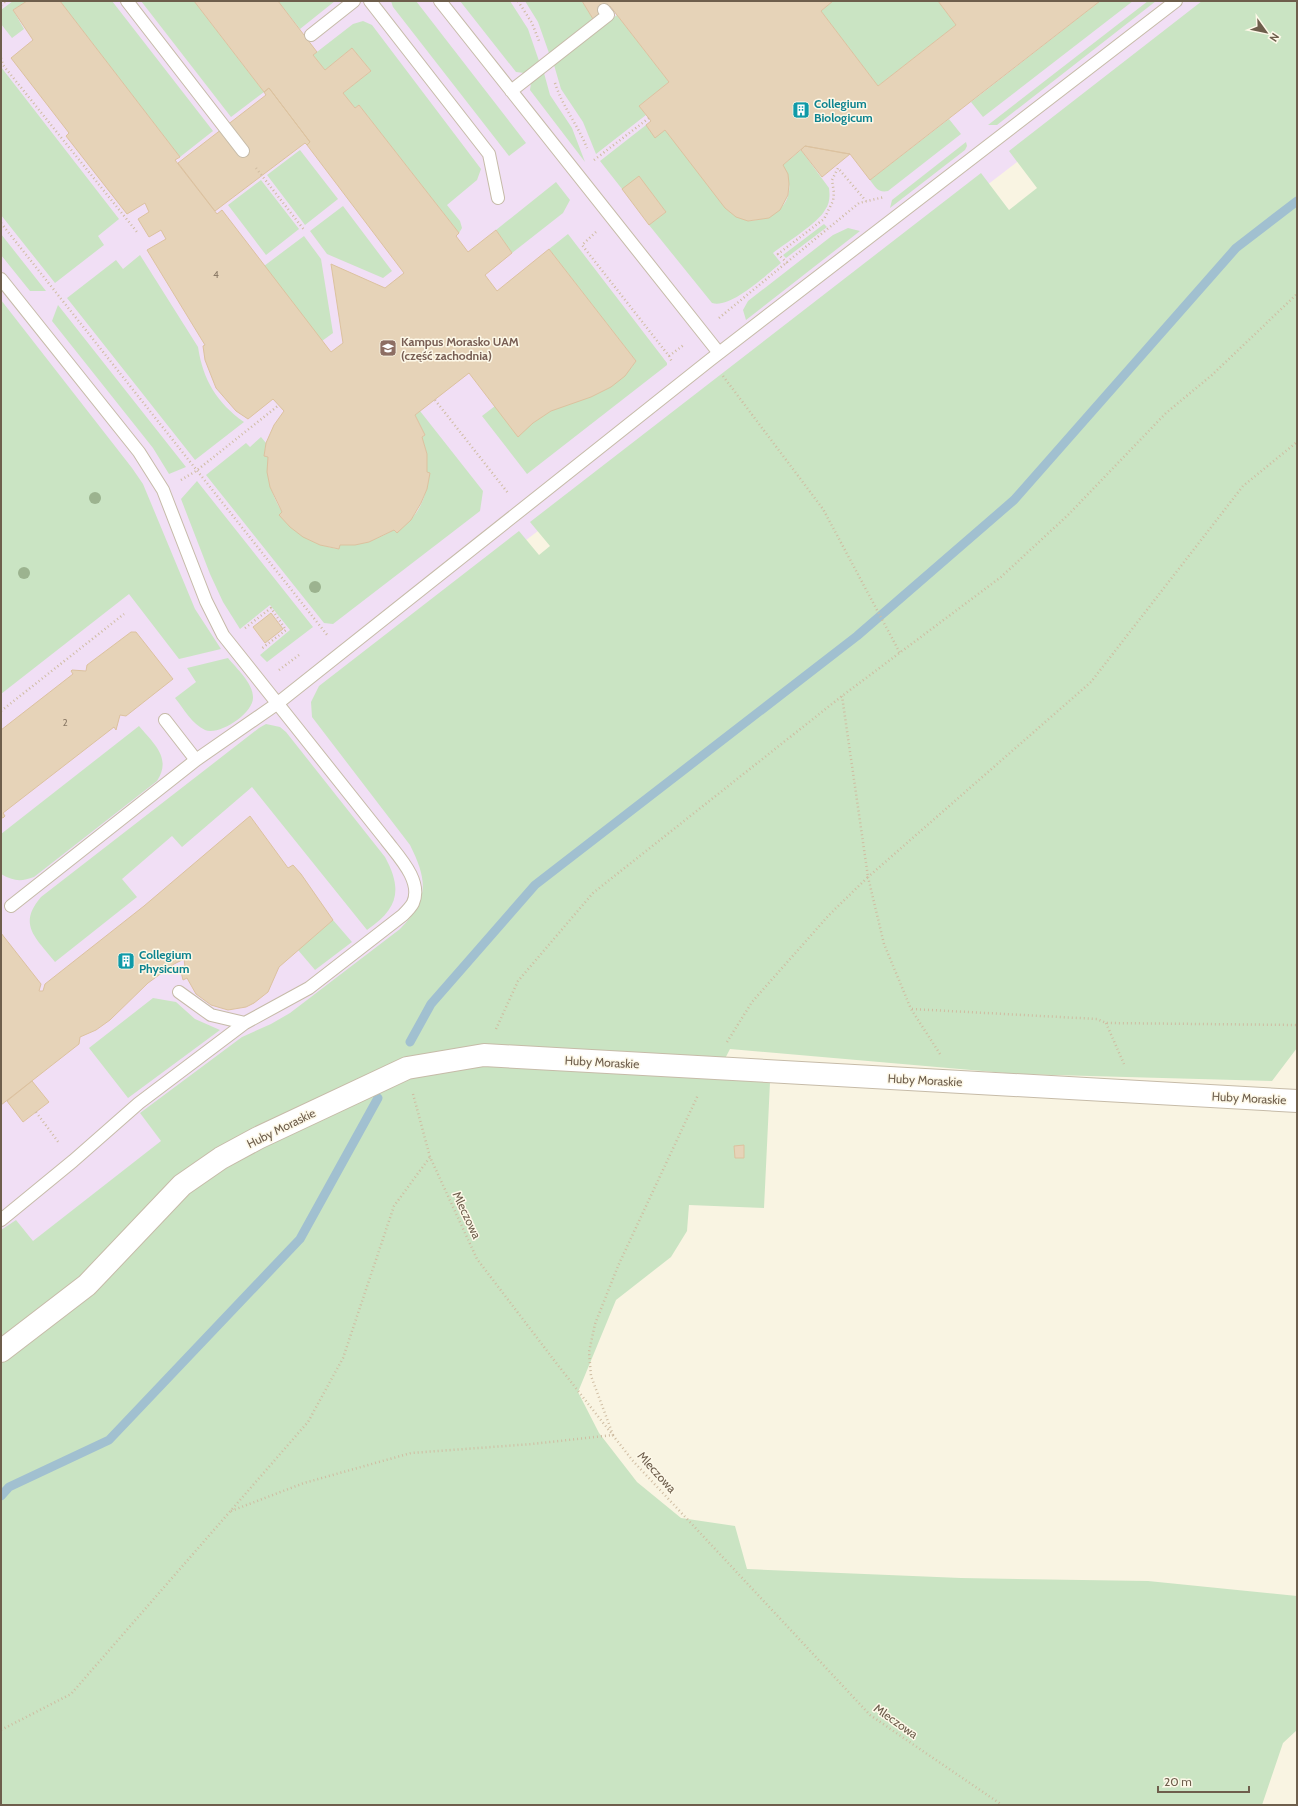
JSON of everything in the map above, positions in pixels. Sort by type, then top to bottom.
[{"type":"street","name":"Huby Moraskie","points":[[1,1351],[87,1284],[182,1185],[221,1158],[258,1138],[407,1068],[484,1055],[1297,1101]]},
{"type":"lane","points":[[127,1],[243,151]]},
{"type":"lane","points":[[311,35],[354,1]]},
{"type":"lane","points":[[370,1],[489,154],[498,198]]},
{"type":"lane","points":[[440,1],[701,331],[714,357]]},
{"type":"lane","points":[[12,906],[196,760],[278,702],[714,357],[1176,1]]},
{"type":"lane","points":[[511,91],[608,15],[604,10]]},
{"type":"lane","points":[[1,279],[139,452],[163,490],[206,601],[229,641],[411,873],[414,889],[413,903],[403,915],[309,988],[245,1023],[139,1103],[73,1161],[1,1220]]},
{"type":"lane","points":[[165,720],[196,760]]},
{"type":"lane","points":[[179,992],[211,1015],[245,1023]]},
{"type":"path","points":[[1,5],[6,1]]},
{"type":"path","points":[[518,1],[532,23],[548,62],[561,102],[583,138],[587,149]]},
{"type":"path","points":[[1,58],[3,65],[137,232]]},
{"type":"path","points":[[592,161],[649,118]]},
{"type":"path","points":[[243,151],[305,231]]},
{"type":"path","points":[[590,155],[592,161],[597,167]]},
{"type":"path","points":[[787,263],[778,254],[824,219],[830,210],[834,193],[832,180],[837,167],[866,201]]},
{"type":"path","points":[[669,356],[787,263],[859,203],[890,195]]},
{"type":"path","points":[[1,223],[328,636]]},
{"type":"path","points":[[593,229],[596,233],[582,245],[669,356],[674,368]]},
{"type":"path","points":[[484,1055],[518,981],[593,893],[900,653],[1001,577],[1068,515],[1166,413],[1212,375],[1297,294]]},
{"type":"path","points":[[714,357],[823,509],[900,653]]},
{"type":"path","points":[[435,400],[510,495],[503,500]]},
{"type":"path","points":[[163,490],[196,471],[278,405]]},
{"type":"path","points":[[957,1082],[911,1009],[884,944],[868,877],[1091,682],[1243,486],[1297,442]]},
{"type":"path","points":[[229,641],[271,608],[286,630],[245,662]]},
{"type":"path","points":[[1,711],[124,614]]},
{"type":"path","points":[[322,640],[334,631]]},
{"type":"path","points":[[262,683],[304,652]]},
{"type":"path","points":[[911,1009],[1097,1019],[1106,1022],[1297,1025]]},
{"type":"path","points":[[1106,1022],[1135,1092]]},
{"type":"path","name":"Mleczowa","points":[[407,1068],[430,1157],[478,1259],[557,1364],[633,1461],[870,1715],[1002,1805]]},
{"type":"path","points":[[36,1112],[60,1144]]},
{"type":"path","points":[[1,1730],[71,1694],[308,1422],[344,1358],[394,1206],[430,1157]]},
{"type":"path","points":[[231,1511],[304,1483],[411,1453],[532,1444],[613,1435]]},
{"type":"shaded area","name":"Kampus Morasko UAM (część zachodnia)","points":[[1,1],[1226,1],[325,695],[463,883],[1,1318]]},
{"type":"green space","points":[[13,1],[27,1],[13,10],[24,29],[12,38],[1,24],[1,10]]},
{"type":"green space","points":[[60,1],[112,1],[213,131],[180,157]]},
{"type":"green space","points":[[141,1],[194,1],[264,92],[231,117]]},
{"type":"green space","points":[[278,1],[335,1],[300,29]]},
{"type":"green space","points":[[391,1],[416,1],[526,143],[509,156],[393,7]]},
{"type":"green space","points":[[460,1],[510,1],[528,29],[539,61],[524,73],[516,72]]},
{"type":"green space","points":[[525,1],[582,1],[593,19],[549,53],[538,22]]},
{"type":"green space","points":[[833,1],[938,1],[956,25],[878,86],[821,11]]},
{"type":"green space","points":[[1100,1],[1133,1],[983,117],[971,102]]},
{"type":"green space","points":[[1148,1],[1156,1],[997,125],[988,125]]},
{"type":"green space","points":[[1202,1],[1297,1],[1297,1048],[1272,1081],[1017,1074],[730,1049],[715,1078],[770,1082],[764,1208],[689,1205],[687,1231],[671,1257],[616,1300],[578,1392],[599,1433],[637,1482],[681,1518],[735,1526],[747,1569],[961,1578],[1148,1581],[1297,1596],[1297,1730],[1283,1743],[1262,1805],[1,1805],[1,1230],[16,1220],[33,1241],[161,1141],[140,1113],[242,1037],[271,1024],[290,1013],[400,929],[416,909],[421,899],[423,890],[420,869],[416,858],[410,845],[312,717],[311,702],[319,686],[519,531],[539,555],[550,546],[530,522],[981,173],[1009,210],[1037,188],[1009,151]]},
{"type":"green space","points":[[617,15],[669,82],[639,106],[646,115],[596,154],[583,122],[561,89],[554,65]]},
{"type":"green space","points":[[363,21],[372,25],[481,169],[477,180],[447,205],[460,221],[462,228],[459,233],[359,105],[355,108],[343,93],[371,71],[352,48],[325,70],[313,55],[353,24]]},
{"type":"green space","points":[[1,67],[119,219],[98,236],[104,245],[55,283],[1,215]]},
{"type":"green space","points":[[544,73],[550,95],[572,128],[585,162],[530,90],[531,83]]},
{"type":"green space","points":[[949,119],[961,134],[888,191],[882,191],[875,187],[870,180]]},
{"type":"green space","points":[[646,125],[655,137],[665,130],[748,221],[770,216],[778,211],[784,204],[788,196],[789,187],[788,176],[783,165],[801,150],[829,188],[828,205],[816,221],[773,253],[781,263],[758,283],[729,301],[712,303],[649,225],[666,212],[639,177],[622,189],[600,161]]},
{"type":"green space","points":[[966,142],[967,146],[965,150],[890,208],[892,200]]},
{"type":"green space","points":[[300,150],[338,199],[305,225],[267,175]]},
{"type":"green space","points":[[261,180],[299,229],[266,255],[228,205]]},
{"type":"green space","points":[[556,182],[570,200],[563,213],[512,253],[496,230]]},
{"type":"green space","points":[[343,206],[392,271],[383,278],[327,254],[310,231]]},
{"type":"green space","points":[[824,224],[827,227],[786,258],[783,255]]},
{"type":"green space","points":[[848,228],[860,231],[746,320],[743,310],[748,301],[833,235]]},
{"type":"green space","points":[[1,234],[46,291],[30,291],[1,255]]},
{"type":"green space","points":[[568,234],[667,363],[667,365],[527,474],[482,416],[495,406],[533,423],[544,414],[552,410],[598,393],[618,381],[636,361],[549,249]]},
{"type":"green space","points":[[304,236],[321,259],[333,333],[322,341],[264,266]]},
{"type":"green space","points":[[140,255],[198,347],[200,359],[213,390],[226,407],[244,422],[195,460],[67,298],[116,260],[123,269]]},
{"type":"green space","points":[[1,300],[143,484],[195,609],[221,649],[179,659],[129,594],[1,694]]},
{"type":"green space","points":[[58,305],[186,467],[169,474],[153,448],[52,321]]},
{"type":"green space","points":[[420,411],[483,491],[480,511],[333,624],[324,623],[206,475],[246,443],[250,447],[261,437],[266,443],[264,456],[268,457],[270,486],[282,512],[279,515],[285,521],[299,533],[321,545],[339,549],[340,545],[356,544],[370,540],[384,535],[410,520],[419,509],[424,498],[430,473],[427,472],[427,454],[422,437],[425,435],[415,415]]},
{"type":"green space","points":[[197,481],[313,627],[267,662],[260,655],[290,630],[270,605],[240,629],[223,602],[210,574],[181,499]]},
{"type":"green space","points":[[228,658],[244,676],[250,686],[253,697],[252,703],[248,710],[235,722],[219,730],[205,730],[192,720],[175,698],[196,682],[187,668]]},
{"type":"green space","points":[[266,724],[280,727],[286,732],[385,857],[391,869],[395,889],[391,906],[385,914],[367,930],[252,787],[182,847],[172,836],[122,879],[137,897],[55,962],[41,946],[32,931],[30,924],[30,916],[41,897]]},
{"type":"green space","points":[[139,726],[155,745],[162,758],[163,765],[157,781],[34,877],[25,880],[17,880],[1,874],[1,834]]},
{"type":"green space","points":[[333,920],[352,942],[315,970],[298,950]]},
{"type":"green space","points":[[153,998],[176,1002],[195,1019],[220,1030],[128,1098],[89,1048]]},
{"type":"building","points":[[27,1],[60,1],[180,157],[175,160],[217,214],[222,210],[331,352],[343,343],[331,264],[385,288],[404,273],[307,145],[310,142],[269,88],[264,92],[194,1],[278,1],[317,52],[313,55],[325,70],[352,48],[371,71],[343,93],[355,108],[359,105],[459,233],[456,236],[468,252],[496,230],[512,253],[485,275],[497,291],[549,249],[636,361],[625,376],[611,387],[591,397],[551,411],[533,423],[518,437],[469,373],[415,415],[425,435],[422,437],[427,454],[427,472],[430,473],[427,489],[411,520],[397,533],[394,530],[369,542],[355,545],[340,545],[339,549],[320,545],[303,537],[290,527],[279,515],[282,512],[270,487],[267,472],[268,457],[264,456],[266,443],[274,425],[284,411],[273,399],[248,419],[236,411],[216,388],[205,360],[203,346],[205,345],[147,250],[166,239],[161,230],[149,237],[138,219],[149,212],[145,203],[127,214],[66,136],[69,133],[11,58],[33,40],[13,10]]},
{"type":"building","name":"Collegium Biologicum","points":[[582,1],[833,1],[821,11],[878,86],[956,25],[938,1],[1100,1],[870,180],[850,154],[805,146],[783,165],[788,174],[789,184],[788,195],[780,210],[769,218],[748,221],[736,217],[725,208],[665,130],[655,138],[646,125],[651,121],[639,106],[669,82],[610,6],[593,19]]},
{"type":"building","points":[[269,88],[310,142],[307,145],[305,143],[215,211],[178,163],[266,95],[264,92]]},
{"type":"building","points":[[805,146],[850,154],[822,177],[801,150]]},
{"type":"building","points":[[639,176],[666,212],[649,225],[622,189]]},
{"type":"building","points":[[271,613],[283,629],[265,643],[253,627]]},
{"type":"building","points":[[131,632],[136,632],[173,679],[126,716],[120,715],[116,730],[114,727],[3,813],[5,816],[3,818],[1,817],[1,730],[73,674],[71,671],[72,670],[86,671],[87,665]]},
{"type":"building","name":"Collegium Physicum","points":[[250,816],[288,868],[293,865],[301,874],[333,920],[279,967],[268,992],[254,1003],[246,1007],[228,1010],[211,1005],[196,994],[187,978],[183,980],[180,968],[185,967],[184,959],[174,964],[148,983],[110,1020],[96,1030],[80,1037],[79,1044],[1,1105],[1,933],[41,984],[39,991],[43,991],[45,984],[144,906]]},
{"type":"building","points":[[32,1081],[49,1102],[23,1122],[7,1101]]},
{"type":"building","points":[[744,1145],[744,1158],[735,1158],[734,1146]]},
{"type":"waterway","points":[[410,1042],[431,1004],[535,885],[857,636],[1014,500],[1236,248],[1297,201]]},
{"type":"waterway","points":[[1,1496],[9,1487],[109,1440],[300,1239],[378,1098]]},
{"type":"place","name":"Collegium Biologicum","points":[[801,110]]},
{"type":"place","name":"Kampus Morasko UAM (część zachodnia)","points":[[388,348]]},
{"type":"place","name":"Collegium Physicum","points":[[126,961]]}]
